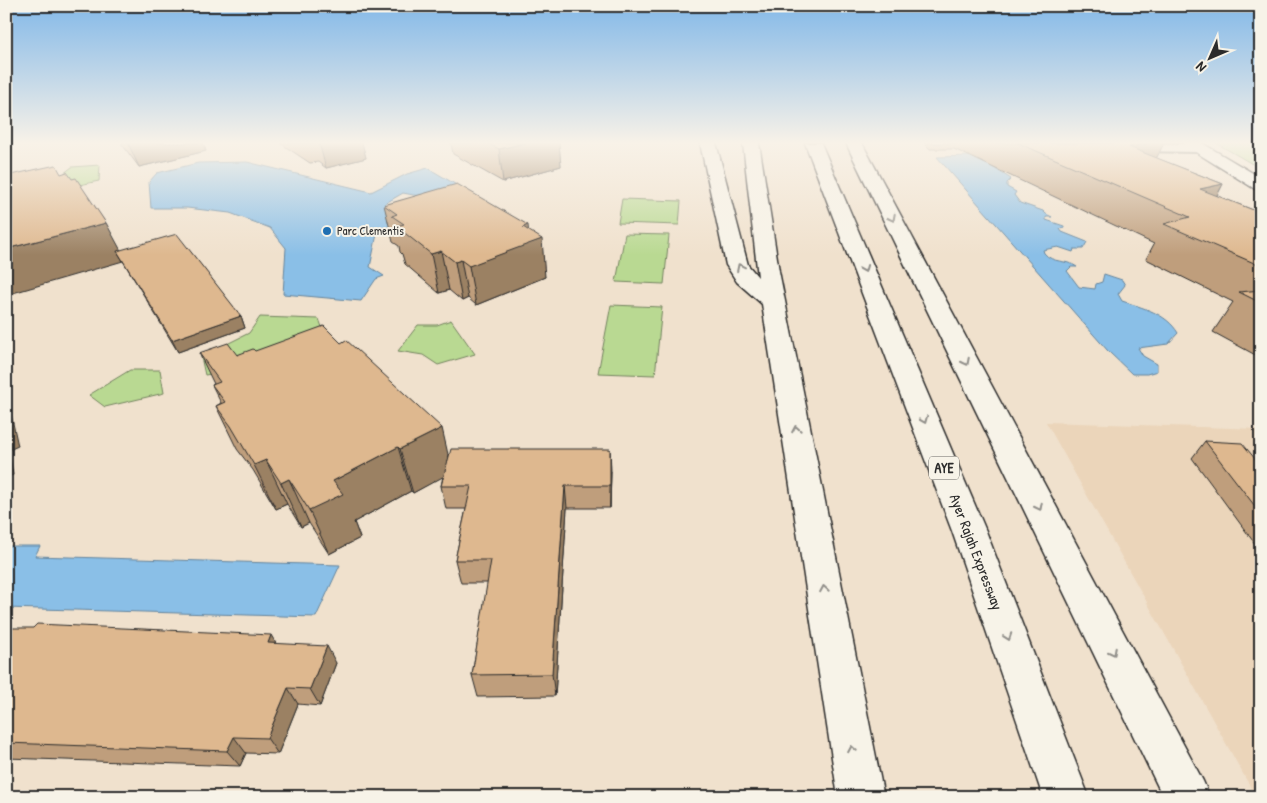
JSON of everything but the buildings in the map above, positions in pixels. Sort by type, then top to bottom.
[{"type":"main road","points":[[715,180],[738,266],[745,277],[773,301]]},
{"type":"main road","points":[[756,180],[773,301],[861,797]]},
{"type":"main road","name":"Ayer Rajah Expressway","points":[[828,180],[969,532],[1066,797]]},
{"type":"main road","points":[[873,180],[1188,797]]},
{"type":"shaded area","points":[[1046,422],[1261,429],[1261,797],[1256,797]]},
{"type":"green space","points":[[54,180],[99,180],[59,189],[43,189]]},
{"type":"green space","points":[[622,199],[681,201],[679,225],[618,223]]},
{"type":"green space","points":[[625,234],[669,235],[664,284],[616,282]]},
{"type":"green space","points":[[611,305],[662,307],[655,375],[598,373]]},
{"type":"green space","points":[[260,317],[319,319],[325,335],[249,368],[205,375],[201,357],[249,333]]},
{"type":"green space","points":[[451,320],[475,354],[438,365],[423,355],[398,351],[418,325],[437,325]]},
{"type":"green space","points":[[130,370],[160,370],[164,393],[105,407],[89,395]]},
{"type":"water","name":"Parc Clementis","points":[[150,180],[323,180],[371,192],[394,180],[449,180],[460,187],[440,200],[403,193],[384,204],[407,218],[377,234],[370,267],[384,276],[376,279],[361,301],[283,294],[286,248],[270,228],[230,213],[187,208],[151,208]]},
{"type":"water","points":[[958,180],[1010,180],[1007,187],[1016,192],[1014,195],[1020,203],[1043,211],[1052,217],[1046,217],[1046,220],[1064,226],[1064,228],[1060,229],[1062,232],[1087,242],[1083,249],[1074,249],[1073,252],[1058,247],[1043,250],[1051,259],[1077,267],[1071,267],[1067,271],[1079,287],[1095,289],[1096,284],[1102,282],[1104,274],[1122,280],[1125,285],[1118,294],[1122,301],[1161,316],[1178,333],[1168,344],[1138,348],[1143,356],[1157,364],[1157,371],[1147,374],[1132,374],[1108,351]]},
{"type":"water","points":[[6,546],[40,546],[35,556],[340,565],[316,617],[6,608]]},
{"type":"place","name":"Parc Clementis","points":[[327,231]]}]
